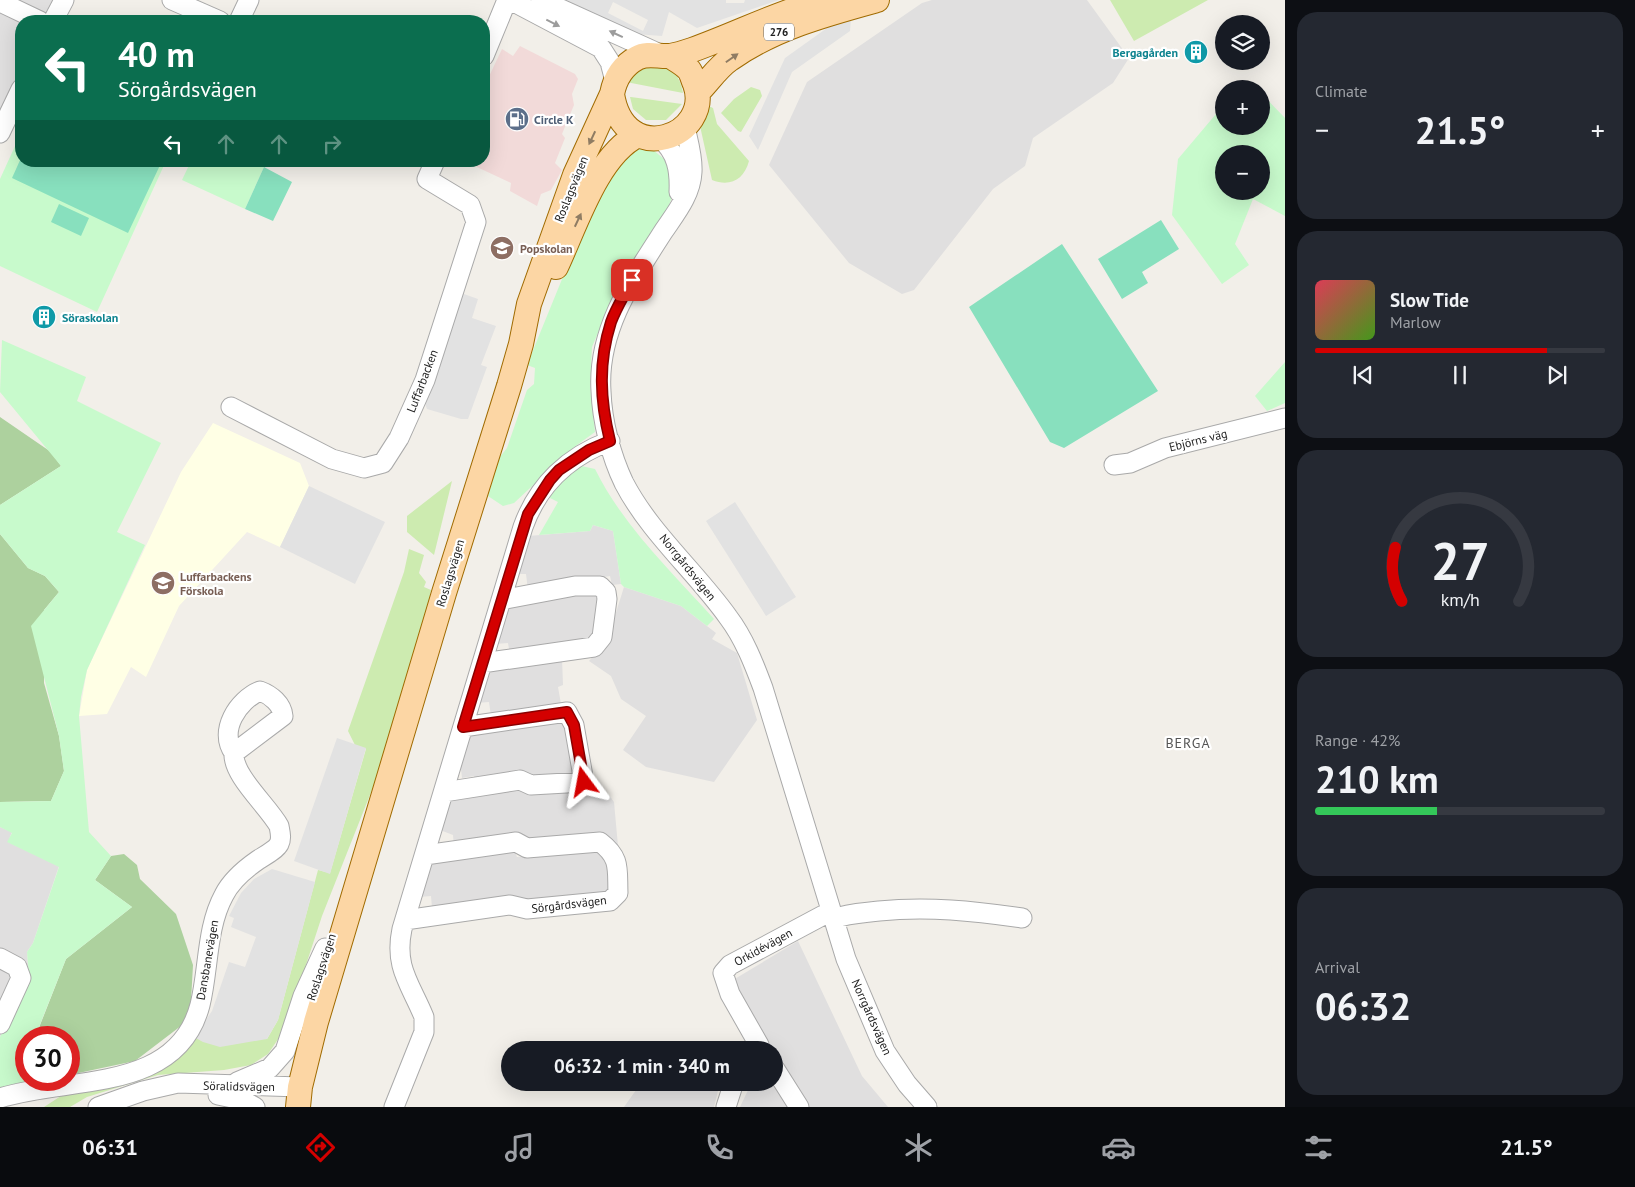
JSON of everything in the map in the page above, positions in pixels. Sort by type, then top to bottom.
[{"type":"main road","name":"Roslagsvägen","points":[[292,1098],[521,344],[529,304],[575,175],[624,66],[638,57],[692,50],[755,23],[824,0]]},
{"type":"main road","name":"276","points":[[685,127],[695,111],[698,92],[728,60],[762,40],[812,17],[877,0]]},
{"type":"main road","points":[[665,55],[690,71],[698,92]]},
{"type":"main road","points":[[614,87],[615,111],[626,128],[649,137]]},
{"type":"main road","name":"Roslagsvägen","points":[[521,344],[600,175],[614,153],[626,141],[672,135],[685,127]]},
{"type":"main road","name":"Roslagsvägen","points":[[292,1098],[290,1065],[325,948],[381,803]]},
{"type":"street","points":[[56,15],[64,0]]},
{"type":"street","points":[[172,0],[206,15]]},
{"type":"street","points":[[242,15],[249,0]]},
{"type":"street","points":[[490,42],[508,0],[601,48],[610,62],[614,87]]},
{"type":"street","points":[[541,0],[665,55]]},
{"type":"street","points":[[0,2],[27,15]]},
{"type":"street","points":[[0,133],[15,102]]},
{"type":"street","name":"Norrgårdsvägen","points":[[685,127],[692,172],[686,195],[632,280],[611,322],[601,373],[601,391],[610,441],[624,482],[650,522],[729,618],[752,657],[846,959],[885,1051],[907,1084],[927,1107]]},
{"type":"street","name":"Norrgårdsvägen","points":[[649,137],[671,148],[680,177],[679,193],[668,224]]},
{"type":"street","name":"Luffarbacken","points":[[231,407],[332,459],[364,468],[383,462],[399,438],[425,380],[476,222],[470,205],[427,180],[432,167]]},
{"type":"street","name":"Ebjörns väg","points":[[1114,465],[1130,464],[1165,448],[1285,418]]},
{"type":"street","points":[[394,1107],[424,1032],[424,1016],[408,984],[399,953],[405,920],[528,514],[550,480],[570,461],[610,441]]},
{"type":"street","points":[[482,664],[594,647],[602,637],[607,598],[606,592],[600,586],[575,586],[501,600]]},
{"type":"street","points":[[444,792],[520,780],[531,785],[584,782],[574,725],[567,712],[463,727]]},
{"type":"street","name":"Dansbanevägen","points":[[4,1096],[22,1090],[117,1077],[141,1071],[163,1058],[183,1040],[196,1020],[205,982],[210,933],[217,908],[225,892],[238,876],[279,845],[281,835],[280,826],[236,767],[234,752]]},
{"type":"street","name":"Sörgårdsvägen","points":[[405,920],[510,905],[527,909],[610,901],[618,893],[619,867],[611,850],[600,842],[527,848],[516,842],[425,855]]},
{"type":"street","points":[[832,915],[909,908],[949,908],[1022,918]]},
{"type":"street","name":"Orkidévägen","points":[[755,1041],[730,994],[723,973],[730,965],[832,915]]},
{"type":"street","points":[[225,1089],[270,1068],[279,1059],[285,1050],[303,996],[325,948]]},
{"type":"street","points":[[0,958],[17,967],[21,978],[0,1024]]},
{"type":"street","points":[[783,1082],[799,1107]]},
{"type":"street","name":"Söralidsvägen","points":[[98,1107],[143,1091],[178,1083],[292,1098]]},
{"type":"street","points":[[225,1089],[255,1107]]},
{"type":"street","points":[[726,1107],[731,1091]]},
{"type":"shaded area","points":[[0,0],[55,0],[48,15],[15,15],[15,87],[0,121]]},
{"type":"shaded area","points":[[562,0],[726,0],[726,3],[744,3],[745,0],[779,0],[697,28],[669,12],[662,36],[635,34]],"holes":[[[613,2],[648,20],[643,31],[608,13]]]},
{"type":"shaded area","points":[[932,0],[1087,0],[1129,58],[1113,83],[1033,138],[1025,166],[993,189],[914,290],[902,294],[849,263],[769,165],[807,82],[922,3]]},
{"type":"shaded area","points":[[851,18],[850,31],[792,72],[758,150],[749,136],[785,58],[834,23]]},
{"type":"shaded area","points":[[520,46],[575,74],[578,79],[572,94],[574,105],[562,134],[565,138],[555,163],[562,170],[551,190],[541,194],[537,206],[510,191],[511,183],[477,167],[490,167],[490,74],[502,49],[513,56]]},
{"type":"shaded area","points":[[461,293],[478,299],[472,318],[496,326],[481,365],[487,367],[468,419],[461,419],[427,409],[424,401]]},
{"type":"shaded area","name":"Luffarbackens Förskola","points":[[213,423],[300,463],[309,486],[280,547],[247,532],[179,606],[146,677],[131,667],[107,714],[79,716],[87,670],[181,472]]},
{"type":"shaded area","points":[[309,486],[385,522],[355,584],[280,547]]},
{"type":"shaded area","points":[[735,502],[796,597],[766,616],[706,521]]},
{"type":"shaded area","points":[[593,525],[613,531],[621,584],[612,585],[610,576],[528,590],[526,574],[515,574],[528,536],[590,531]]},
{"type":"shaded area","points":[[624,587],[681,606],[716,633],[712,639],[737,653],[757,720],[714,782],[646,767],[623,750],[646,716],[621,699],[611,676],[589,661],[607,641]]},
{"type":"shaded area","points":[[594,591],[600,597],[594,640],[510,655],[508,643],[495,644],[509,602]]},
{"type":"shaded area","points":[[562,658],[563,685],[558,687],[561,704],[491,716],[489,702],[476,703],[489,669]]},
{"type":"shaded area","points":[[568,721],[575,775],[475,780],[474,776],[462,778],[460,761],[471,730]]},
{"type":"shaded area","points":[[337,738],[366,748],[330,874],[294,861]]},
{"type":"shaded area","points":[[588,787],[609,795],[614,802],[618,846],[454,847],[453,835],[440,830],[451,795],[500,789]]},
{"type":"shaded area","points":[[0,827],[12,832],[8,842],[59,866],[33,943],[27,952],[29,977],[0,1037]]},
{"type":"shaded area","points":[[513,847],[517,857],[590,848],[608,855],[610,894],[432,908],[431,896],[419,897],[432,858]]},
{"type":"shaded area","points":[[272,869],[315,882],[278,1020],[267,1039],[220,1047],[203,1042],[194,1037],[212,1011],[229,962],[245,967],[256,937],[231,927],[234,918],[229,916],[241,893],[254,879]]},
{"type":"shaded area","points":[[798,941],[862,1076],[888,1107],[740,1107],[748,1091],[783,1091],[783,1041],[767,1041],[733,980]]},
{"type":"shaded area","points":[[635,1091],[718,1091],[714,1107],[624,1107]]},
{"type":"green space","points":[[1110,0],[1208,0],[1134,41]]},
{"type":"green space","points":[[647,62],[667,67],[671,70],[679,79],[683,93],[626,82]]},
{"type":"green space","points":[[751,87],[760,90],[762,96],[741,132],[721,113],[734,99]]},
{"type":"green space","points":[[630,97],[682,104],[666,120],[646,120],[633,109]]},
{"type":"green space","points":[[1270,102],[1285,118],[1285,216],[1255,200],[1270,200],[1270,145],[1215,145],[1215,200],[1253,200],[1235,244],[1249,265],[1222,284],[1172,215],[1178,159],[1215,115],[1215,135],[1270,135]]},
{"type":"green space","points":[[707,105],[713,108],[717,124],[749,161],[744,173],[730,182],[725,183],[712,180],[700,126]]},
{"type":"green space","points":[[15,146],[15,167],[163,167],[97,312],[0,266],[0,179]]},
{"type":"green space","points":[[637,149],[652,149],[670,164],[675,188],[663,223],[606,314],[592,347],[590,387],[595,432],[573,448],[514,503],[503,506],[488,496],[499,458],[507,448],[527,390],[534,384],[535,368],[527,365],[569,262],[606,184],[622,160]]},
{"type":"green space","points":[[17,167],[159,167],[128,233],[12,178]]},
{"type":"green space","points":[[188,167],[264,167],[245,209],[182,180]]},
{"type":"green space","points":[[264,167],[292,182],[273,221],[245,209]]},
{"type":"green space","points":[[59,204],[89,218],[81,236],[51,222]]},
{"type":"green space","points":[[1161,220],[1179,249],[1142,272],[1148,283],[1122,299],[1098,259]]},
{"type":"green space","points":[[1062,244],[1158,391],[1064,448],[1050,442],[969,307]]},
{"type":"green space","points":[[2,340],[86,377],[77,401],[161,443],[117,532],[145,545],[87,670],[79,716],[89,832],[111,856],[95,880],[132,907],[66,959],[39,1026],[15,1026],[15,1088],[0,1091],[0,1037],[29,977],[27,952],[33,943],[59,867],[7,842],[12,833],[0,827],[0,802],[51,801],[64,771],[59,736],[31,626],[59,592],[45,576],[28,568],[0,534],[0,505],[61,466],[0,392]]},
{"type":"green space","points":[[1285,362],[1285,403],[1267,411],[1255,396]]},
{"type":"green space","points":[[0,417],[51,452],[61,466],[0,505]]},
{"type":"green space","points":[[577,465],[595,469],[606,490],[649,548],[714,619],[707,626],[681,606],[624,587],[621,584],[613,531],[593,525],[590,531],[539,535],[558,502],[546,496]]},
{"type":"green space","points":[[452,481],[434,555],[407,532],[407,516]]},
{"type":"green space","points":[[0,534],[28,568],[45,576],[59,592],[44,610],[44,683],[59,736],[64,771],[51,801],[0,802]]},
{"type":"green space","points":[[409,549],[424,555],[419,573],[426,582],[424,587],[431,590],[424,632],[381,767],[322,916],[285,1029],[268,1054],[251,1065],[224,1070],[158,1075],[87,1097],[70,1107],[44,1107],[64,1094],[71,1091],[80,1091],[80,1087],[194,1037],[267,1039],[278,1020],[318,870],[330,873],[366,749],[355,745],[348,731],[404,572]]},
{"type":"green space","points":[[124,854],[137,865],[140,879],[176,914],[193,965],[190,1019],[135,1061],[80,1073],[80,1026],[40,1026],[66,959],[132,907],[95,880],[111,856]]},
{"type":"place","name":"Bergagården","points":[[1196,52]]},
{"type":"place","name":"Circle K","points":[[517,119]]},
{"type":"place","name":"Popskolan","points":[[502,248]]},
{"type":"place","name":"Söraskolan","points":[[44,317]]},
{"type":"place","name":"Luffarbackens Förskola","points":[[163,583]]},
{"type":"district","name":"BERGA","points":[[1188,743]]},
{"type":"route","points":[[584,782],[574,725],[567,712],[463,727],[528,514],[550,480],[559,470],[589,450],[610,441],[604,416],[601,373],[611,322],[632,280]]}]
